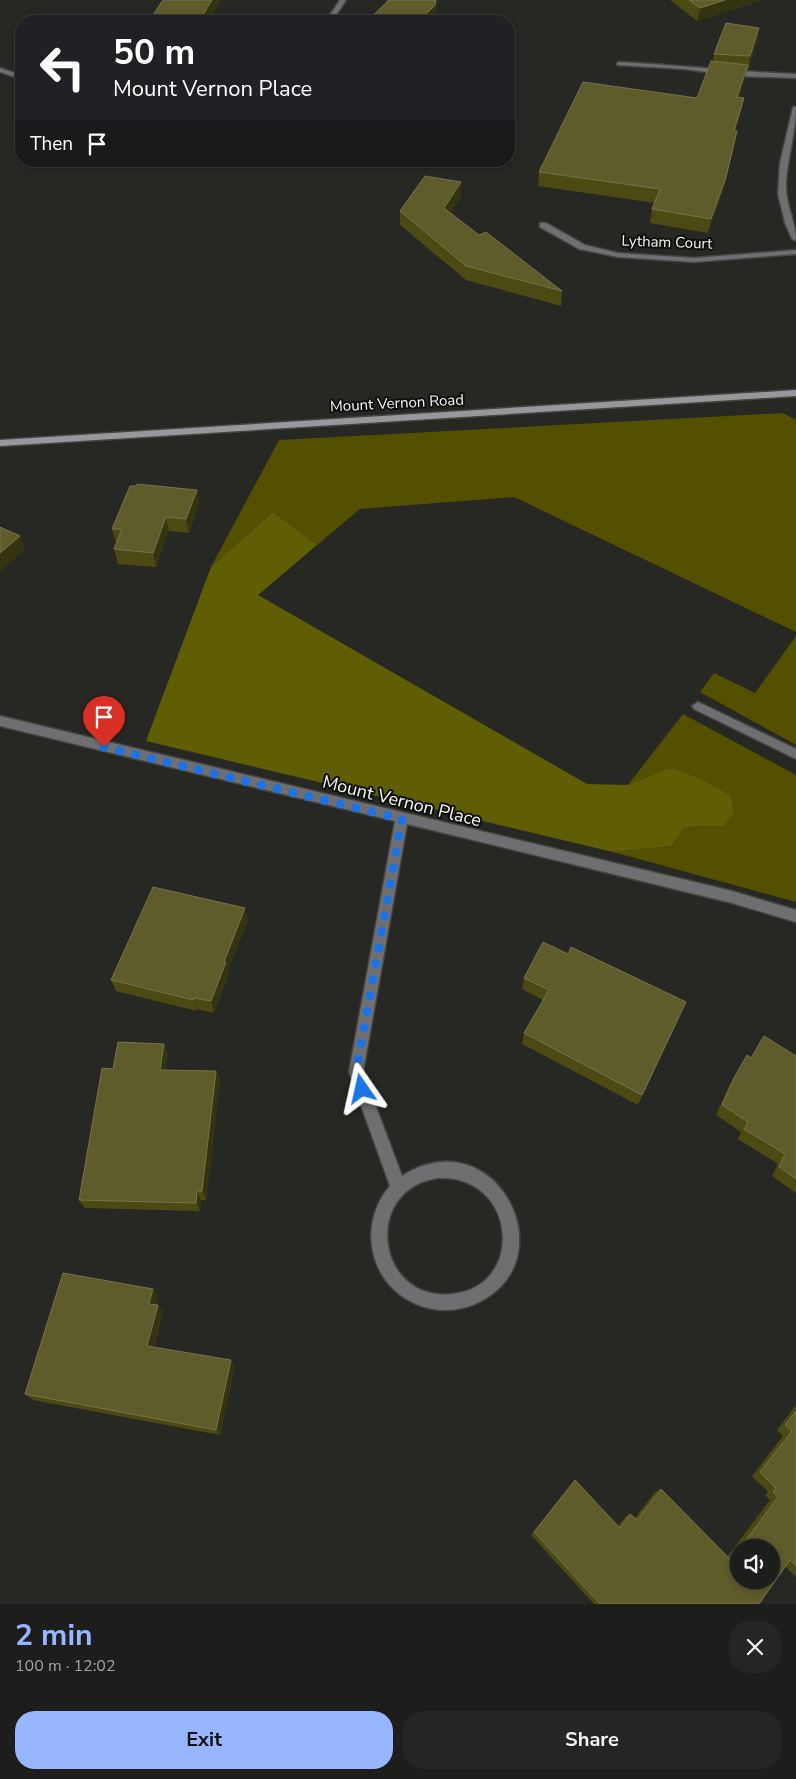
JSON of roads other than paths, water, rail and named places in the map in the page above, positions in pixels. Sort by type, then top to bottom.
[{"type":"main road","name":"Mount Vernon Road","points":[[0,442],[796,393]]},
{"type":"street","points":[[334,15],[340,8],[343,0]]},
{"type":"street","points":[[619,64],[684,67],[736,74],[796,76]]},
{"type":"street","points":[[0,70],[15,74]]},
{"type":"street","points":[[796,109],[786,158],[782,193],[789,224],[796,239]]},
{"type":"street","name":"Lytham Court","points":[[543,225],[582,247],[618,255],[694,260],[796,252]]},
{"type":"street","points":[[698,706],[796,754]]},
{"type":"street","name":"Mount Vernon Place","points":[[0,721],[732,897],[796,916]]},
{"type":"street","points":[[398,1187],[356,1072],[402,819]]},
{"type":"street","points":[[451,1169],[470,1175],[487,1185],[500,1201],[508,1219],[511,1242],[506,1266],[492,1284],[473,1299],[450,1304],[427,1301],[406,1290],[389,1273],[380,1251],[378,1227],[385,1205],[398,1187],[414,1176],[432,1170],[451,1169]]}]
